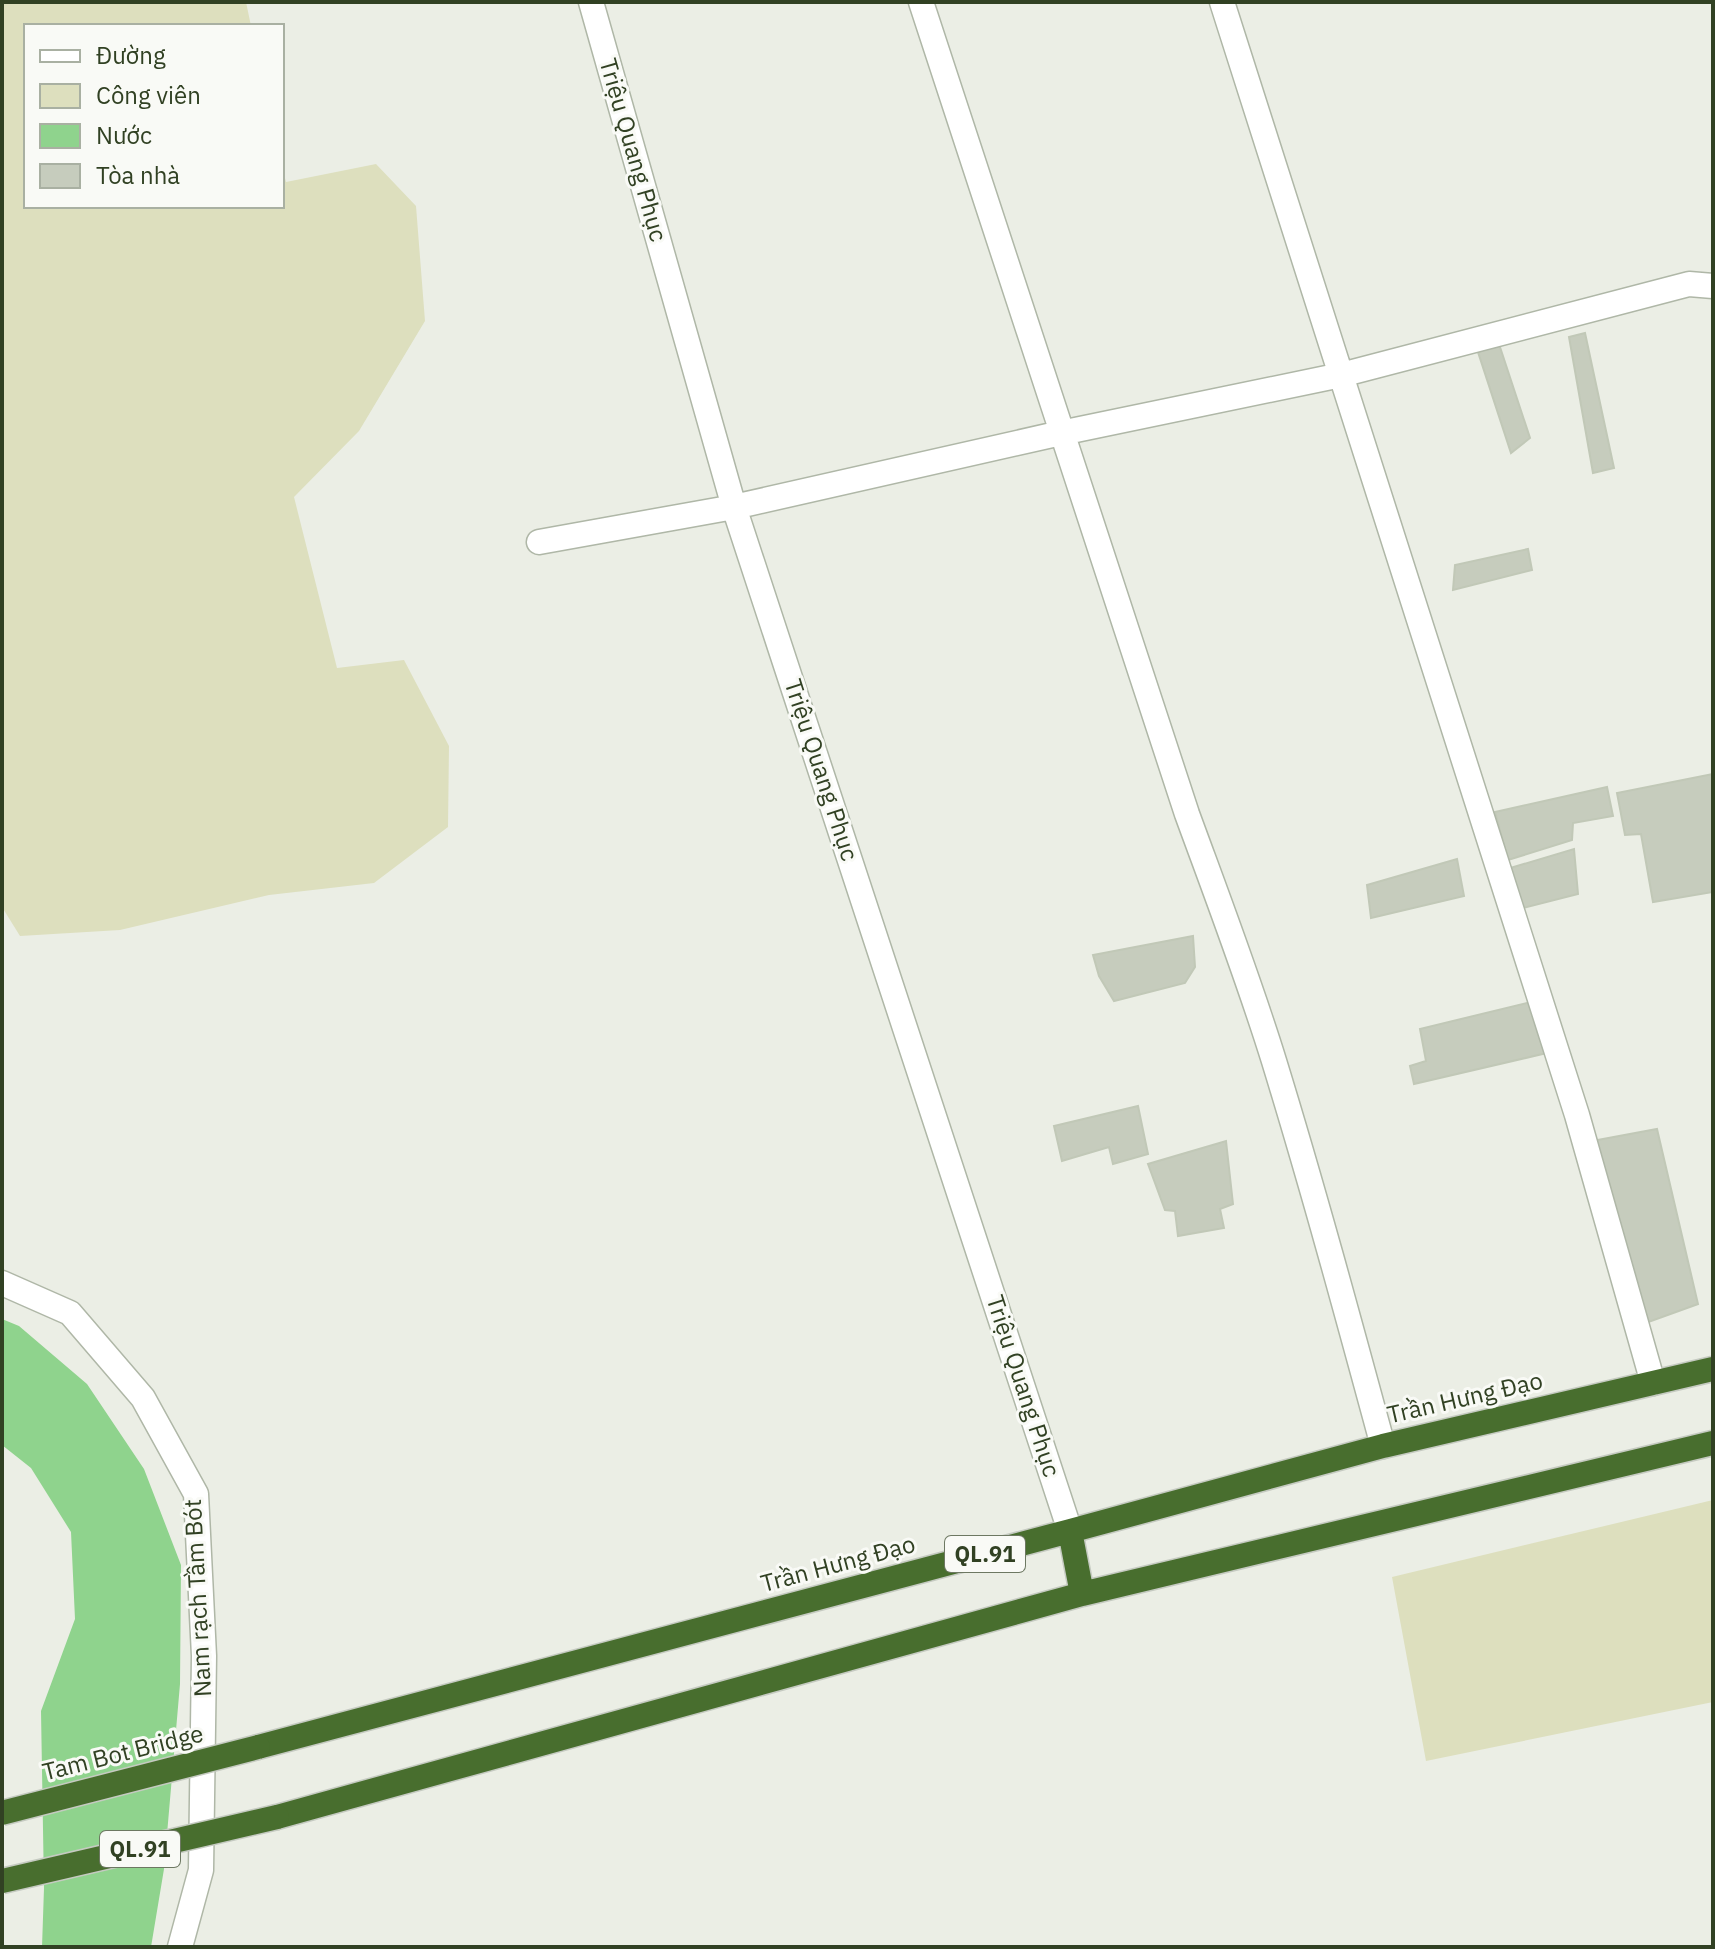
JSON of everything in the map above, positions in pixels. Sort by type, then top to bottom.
[{"type":"highway","name":"Trần Hưng Đạo","points":[[258,1747],[1383,1446],[1713,1369]]},
{"type":"highway","name":"QL.91","points":[[2,1881],[277,1817],[1082,1594],[1713,1443]]},
{"type":"highway","points":[[1070,1531],[1082,1594]]},
{"type":"highway","name":"Tam Bot Bridge","points":[[2,1813],[258,1747]]},
{"type":"street","name":"Triệu Quang Phục","points":[[591,2],[734,507],[1070,1531]]},
{"type":"street","points":[[921,2],[1187,814],[1273,1058],[1383,1446]]},
{"type":"street","points":[[1222,2],[1577,1115],[1653,1383]]},
{"type":"street","points":[[539,542],[734,507],[1061,433],[1341,375],[1689,284],[1713,286]]},
{"type":"street","name":"Nam rạch Tầm Bót","points":[[2,1283],[70,1313],[143,1398],[196,1494],[204,1656],[201,1870],[180,1947]]},
{"type":"green space","points":[[2,2],[246,2],[251,24],[24,24],[24,208],[284,208],[284,174],[286,182],[376,164],[416,206],[425,321],[359,431],[294,497],[337,668],[404,660],[449,746],[448,827],[374,883],[269,895],[120,930],[20,936],[2,907]]},
{"type":"green space","points":[[1713,1500],[1713,1702],[1426,1761],[1392,1577]]},
{"type":"water","points":[[2,1319],[19,1326],[87,1384],[144,1469],[181,1565],[180,1684],[164,1869],[151,1947],[42,1947],[41,1711],[75,1619],[71,1532],[31,1468],[2,1445]]},
{"type":"building","points":[[1585,333],[1614,468],[1593,473],[1569,337]]},
{"type":"building","points":[[1499,344],[1530,438],[1511,453],[1478,352]]},
{"type":"building","points":[[1528,549],[1532,570],[1453,590],[1455,565]]},
{"type":"building","points":[[1713,774],[1713,892],[1653,902],[1641,834],[1625,835],[1617,793]]},
{"type":"building","points":[[1607,787],[1613,816],[1573,823],[1572,840],[1508,860],[1495,812]]},
{"type":"building","points":[[1574,849],[1578,894],[1515,910],[1507,869]]},
{"type":"building","points":[[1457,859],[1464,896],[1371,918],[1367,885]]},
{"type":"building","points":[[1193,936],[1195,967],[1185,983],[1114,1001],[1099,976],[1093,955]]},
{"type":"building","points":[[1535,1001],[1547,1053],[1414,1084],[1410,1066],[1426,1061],[1420,1029]]},
{"type":"building","points":[[1138,1106],[1148,1154],[1113,1164],[1109,1147],[1062,1161],[1054,1126]]},
{"type":"building","points":[[1657,1129],[1698,1304],[1643,1324],[1592,1141]]},
{"type":"building","points":[[1226,1141],[1233,1204],[1220,1209],[1224,1228],[1178,1236],[1175,1211],[1165,1210],[1148,1164]]}]
